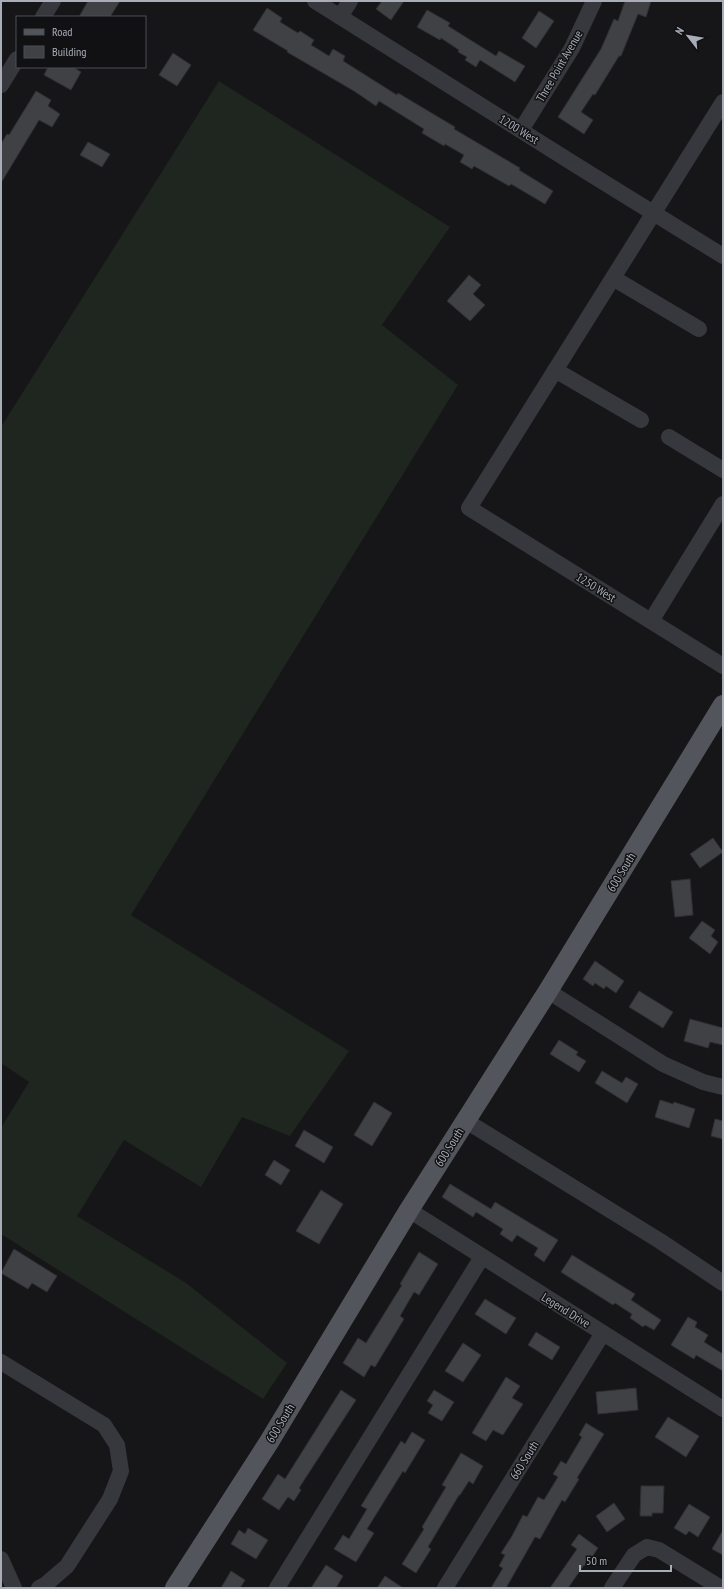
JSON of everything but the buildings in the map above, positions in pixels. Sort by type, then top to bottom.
[{"type":"main road","name":"600 South","points":[[175,1588],[269,1442],[409,1210],[548,991],[723,704]]},
{"type":"street","points":[[44,16],[53,1]]},
{"type":"street","name":"1200 West","points":[[315,1],[723,256]]},
{"type":"street","points":[[340,17],[350,1]]},
{"type":"street","name":"Three Point Avenue","points":[[521,130],[572,48],[594,1]]},
{"type":"street","points":[[1,85],[16,61]]},
{"type":"street","points":[[641,420],[555,370],[723,102]]},
{"type":"street","points":[[613,278],[699,329]]},
{"type":"street","name":"1250 West","points":[[555,370],[469,508],[723,666]]},
{"type":"street","points":[[669,437],[723,470]]},
{"type":"street","points":[[651,621],[723,504]]},
{"type":"street","points":[[548,991],[663,1064],[703,1082],[723,1087]]},
{"type":"street","points":[[466,1121],[723,1282]]},
{"type":"street","name":"Legend Drive","points":[[409,1210],[723,1409]]},
{"type":"street","points":[[277,1588],[482,1257]]},
{"type":"street","name":"660 South","points":[[445,1588],[603,1333]]},
{"type":"street","points":[[1,1362],[104,1425],[117,1445],[121,1471],[110,1499],[67,1566],[45,1585],[39,1588]]},
{"type":"street","points":[[612,1588],[634,1555],[647,1547],[659,1550],[721,1588]]},
{"type":"street","points":[[1,1559],[14,1588]]},
{"type":"shaded area","points":[[219,81],[450,227],[382,325],[458,385],[131,915],[349,1051],[290,1136],[242,1117],[201,1187],[124,1140],[77,1216],[186,1283],[287,1363],[263,1399],[1,1234],[1,1128],[29,1082],[1,1063],[1,427]]}]
